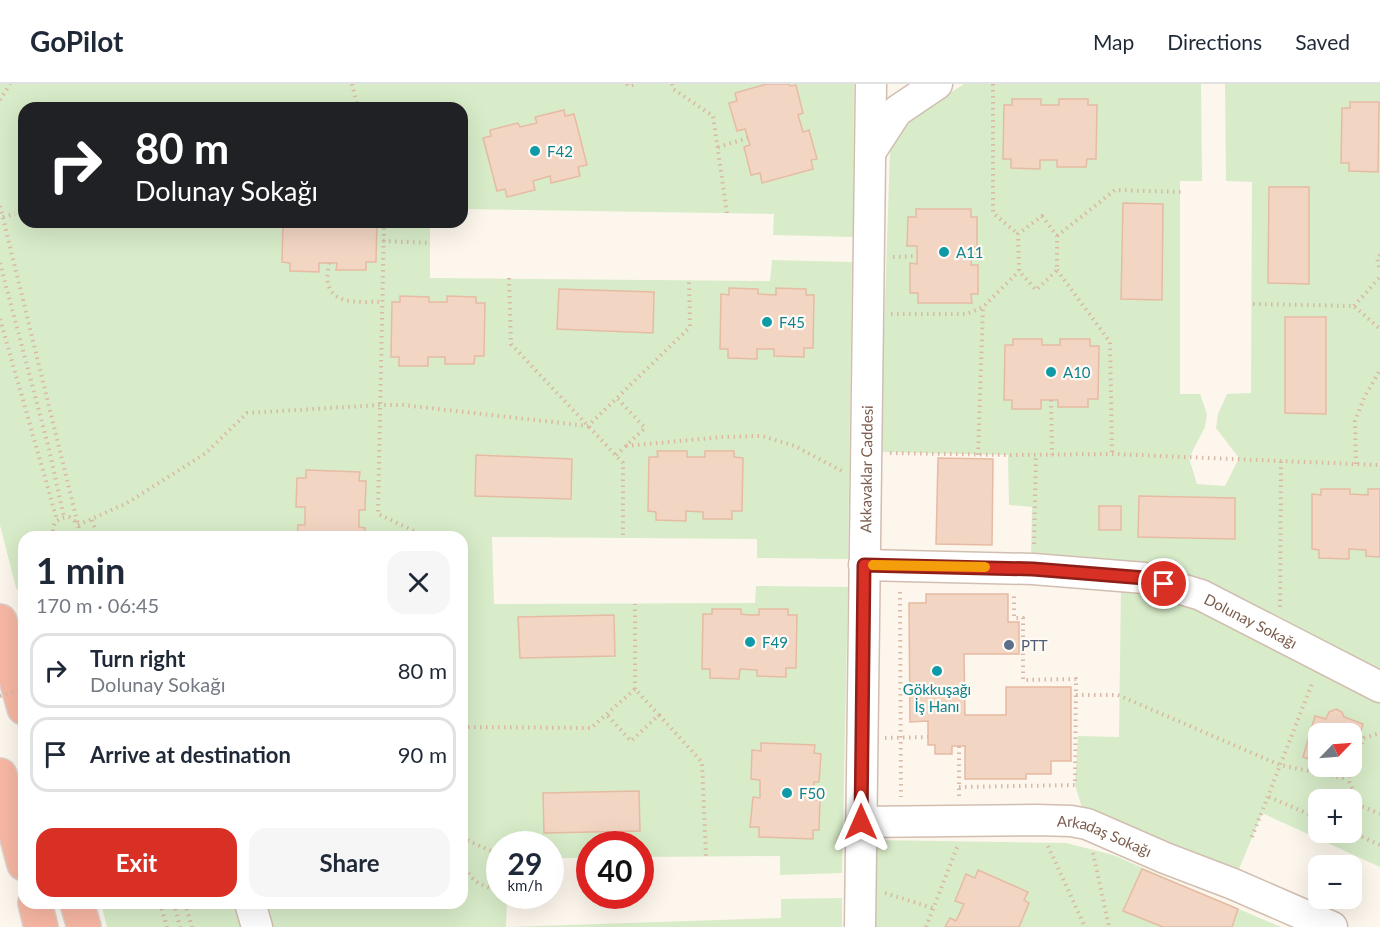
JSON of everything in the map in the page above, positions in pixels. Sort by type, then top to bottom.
[{"type":"highway","points":[[0,621],[18,686]]},
{"type":"highway","points":[[0,775],[18,842]]},
{"type":"highway","points":[[36,909],[41,927]]},
{"type":"highway","points":[[79,909],[84,927]]},
{"type":"street","name":"Akkavaklar Caddesi","points":[[860,927],[871,84]]},
{"type":"street","points":[[871,151],[897,111],[938,84]]},
{"type":"street","name":"Dolunay Sokağı","points":[[864,565],[1024,569],[1145,578],[1201,595],[1380,687]]},
{"type":"street","name":"Arkadaş Sokağı","points":[[861,822],[1036,820],[1087,824],[1332,927]]},
{"type":"street","points":[[252,909],[257,927]]},
{"type":"path","points":[[0,100],[10,84]]},
{"type":"path","points":[[352,84],[356,102]]},
{"type":"path","points":[[627,84],[628,86],[636,84]]},
{"type":"path","points":[[672,84],[673,88],[713,116],[727,213]]},
{"type":"path","points":[[993,84],[993,213],[1018,234],[1019,272],[1036,290],[1057,270]]},
{"type":"path","points":[[718,147],[748,138]]},
{"type":"path","points":[[1057,236],[1114,190],[1180,192]]},
{"type":"path","points":[[0,206],[78,531]]},
{"type":"path","points":[[3,218],[15,214]]},
{"type":"path","points":[[1018,234],[1042,216],[1057,236],[1057,270],[1110,342],[1112,454]]},
{"type":"path","points":[[384,228],[378,514],[414,531]]},
{"type":"path","points":[[383,241],[430,243]]},
{"type":"path","points":[[1380,255],[1377,258],[1380,271]]},
{"type":"path","points":[[886,257],[917,256]]},
{"type":"path","points":[[329,262],[328,285],[335,295],[345,301],[381,302]]},
{"type":"path","points":[[0,263],[50,449],[64,517]]},
{"type":"path","points":[[885,314],[967,314],[983,307],[1019,272]]},
{"type":"path","points":[[1354,306],[1380,277]]},
{"type":"path","points":[[509,279],[511,344],[623,463],[623,538]]},
{"type":"path","points":[[78,525],[127,503],[206,453],[247,413],[403,405],[588,426],[690,327],[689,280]]},
{"type":"path","points":[[1253,304],[1354,306],[1380,329]]},
{"type":"path","points":[[978,454],[983,307]]},
{"type":"path","points":[[0,319],[57,520]]},
{"type":"path","points":[[1356,464],[1355,421],[1364,398],[1380,370]]},
{"type":"path","points":[[616,456],[645,428],[618,399]]},
{"type":"path","points":[[1051,400],[1052,455]]},
{"type":"path","points":[[626,446],[722,437],[762,436],[795,446],[849,475]]},
{"type":"path","points":[[880,452],[1112,454],[1380,465]]},
{"type":"path","points":[[1024,687],[1023,618],[1014,618],[1024,569],[1036,455]]},
{"type":"path","points":[[1280,635],[1281,460]]},
{"type":"path","points":[[53,531],[57,520],[64,517],[73,519],[78,525]]},
{"type":"path","points":[[92,520],[96,531]]},
{"type":"path","points":[[900,585],[901,797],[912,797]]},
{"type":"path","points":[[635,604],[635,689],[702,762],[706,857]]},
{"type":"path","points":[[1252,837],[1322,657]]},
{"type":"path","points":[[959,787],[1075,785],[1076,679],[1023,680]]},
{"type":"path","points":[[468,728],[591,728],[635,689]]},
{"type":"path","points":[[0,696],[18,691]]},
{"type":"path","points":[[1076,695],[1118,695],[1280,765],[1348,779]]},
{"type":"path","points":[[607,715],[630,741],[659,715]]},
{"type":"path","points":[[1352,789],[1348,779],[1364,738],[1380,733]]},
{"type":"path","points":[[879,738],[928,737]]},
{"type":"path","points":[[948,796],[960,796],[959,746]]},
{"type":"path","points":[[1269,797],[1308,815]]},
{"type":"path","points":[[1362,806],[1380,814]]},
{"type":"path","points":[[1362,837],[1380,845]]},
{"type":"path","points":[[468,840],[486,848]]},
{"type":"path","points":[[926,927],[959,841]]},
{"type":"path","points":[[1046,843],[1085,927]]},
{"type":"path","points":[[1093,850],[1109,927]]},
{"type":"path","points":[[468,874],[471,879],[486,887]]},
{"type":"path","points":[[875,890],[933,908]]},
{"type":"path","points":[[162,909],[167,927]]},
{"type":"path","points":[[176,909],[180,927]]},
{"type":"path","points":[[187,909],[192,927]]},
{"type":"green space","points":[[0,84],[854,84],[853,237],[773,235],[774,214],[468,209],[468,102],[18,102],[18,228],[430,228],[430,278],[770,281],[772,260],[852,262],[848,559],[757,558],[757,539],[492,537],[494,604],[755,603],[756,586],[848,587],[842,873],[780,875],[780,856],[654,857],[654,831],[576,831],[576,858],[564,858],[564,831],[486,831],[486,909],[507,909],[506,927],[107,927],[102,909],[468,909],[468,531],[18,531],[18,590],[0,525]]},
{"type":"green space","points":[[964,84],[1201,84],[1202,181],[1180,181],[1180,394],[1200,394],[1207,414],[1205,427],[1189,458],[1197,484],[1225,486],[1239,458],[1216,428],[1218,414],[1227,394],[1251,393],[1252,182],[1226,181],[1225,84],[1380,84],[1380,672],[1298,631],[1213,584],[1150,565],[1031,556],[1032,507],[1009,505],[1008,455],[880,452],[890,151],[900,131],[914,116]]},
{"type":"green space","points":[[1121,586],[1197,606],[1380,701],[1380,867],[1362,859],[1362,855],[1354,855],[1328,843],[1362,843],[1362,789],[1308,789],[1308,834],[1262,813],[1233,884],[1087,824],[1075,785],[1078,736],[1119,737]]},
{"type":"green space","points":[[876,840],[1066,843],[1113,855],[1281,927],[875,927]]},
{"type":"green space","points":[[842,898],[842,927],[506,927],[781,918],[781,899]]},
{"type":"building","points":[[767,84],[796,85],[803,113],[798,115],[803,132],[809,130],[817,159],[811,160],[813,169],[762,183],[760,173],[751,175],[744,147],[750,145],[745,129],[737,131],[729,103],[737,101],[735,93]]},
{"type":"building","points":[[1012,99],[1041,99],[1041,105],[1059,105],[1059,99],[1088,99],[1088,105],[1097,105],[1096,159],[1087,159],[1086,167],[1057,167],[1057,160],[1040,160],[1040,169],[1011,168],[1011,159],[1003,159],[1004,105],[1012,105]]},
{"type":"building","points":[[1350,102],[1379,102],[1378,172],[1349,171],[1349,163],[1341,163],[1342,108],[1350,108]]},
{"type":"building","name":"F42","points":[[564,110],[565,116],[574,114],[587,165],[578,167],[580,176],[551,183],[550,176],[533,181],[535,190],[507,197],[505,189],[497,191],[483,138],[491,136],[490,130],[518,123],[520,127],[537,123],[535,117]]},
{"type":"building","points":[[1269,187],[1309,187],[1309,284],[1268,283]]},
{"type":"building","points":[[1123,203],[1163,204],[1162,300],[1121,299]]},
{"type":"building","name":"A11","points":[[916,209],[971,209],[971,217],[977,217],[977,247],[972,247],[971,265],[978,265],[978,294],[971,294],[972,303],[918,303],[918,293],[910,293],[910,263],[917,264],[917,246],[907,246],[908,217],[916,217]]},
{"type":"building","points":[[283,228],[377,228],[376,262],[366,262],[366,270],[336,270],[337,263],[319,263],[319,272],[290,271],[290,263],[282,262]]},
{"type":"building","name":"F45","points":[[729,288],[758,289],[758,294],[776,295],[776,288],[806,289],[806,295],[814,295],[813,348],[804,348],[804,357],[774,356],[774,349],[757,349],[757,359],[728,358],[728,349],[720,349],[721,294],[729,295]]},
{"type":"building","points":[[559,289],[654,292],[653,333],[557,329]]},
{"type":"building","points":[[400,296],[429,297],[429,302],[447,302],[447,296],[476,297],[476,303],[485,303],[484,356],[475,356],[474,364],[445,364],[445,357],[428,357],[428,366],[399,366],[399,357],[391,357],[392,302],[400,302]]},
{"type":"building","points":[[1285,317],[1326,317],[1326,414],[1285,413]]},
{"type":"building","name":"A10","points":[[1013,339],[1042,339],[1042,345],[1060,345],[1060,339],[1090,339],[1090,346],[1099,346],[1098,399],[1088,399],[1088,407],[1058,407],[1058,400],[1041,400],[1041,409],[1012,409],[1012,400],[1004,400],[1005,345],[1013,345]]},
{"type":"building","points":[[657,451],[687,451],[687,457],[705,457],[705,451],[734,451],[734,457],[743,458],[742,511],[732,511],[732,519],[703,519],[703,512],[686,511],[686,521],[656,520],[656,512],[648,511],[649,457],[658,457]]},
{"type":"building","points":[[476,455],[572,459],[571,499],[475,496]]},
{"type":"building","points":[[938,458],[993,459],[992,545],[936,544]]},
{"type":"building","points":[[306,470],[360,472],[359,481],[366,481],[365,510],[359,510],[359,527],[365,528],[365,531],[298,531],[298,525],[305,525],[305,507],[296,507],[297,478],[306,478]]},
{"type":"building","points":[[1321,489],[1350,489],[1350,494],[1368,495],[1368,489],[1380,489],[1380,557],[1366,556],[1366,550],[1349,549],[1349,559],[1319,558],[1319,550],[1312,549],[1312,494],[1321,495]]},
{"type":"building","points":[[1139,496],[1235,498],[1235,539],[1138,537]]},
{"type":"building","points":[[1099,506],[1121,506],[1121,530],[1099,530]]},
{"type":"building","name":"Gökkuşağı İş Hanı","points":[[926,594],[1008,594],[1008,622],[1019,622],[1019,654],[964,654],[965,715],[1006,715],[1006,687],[1071,687],[1071,761],[1051,761],[1051,774],[1026,774],[1026,779],[965,779],[965,746],[952,746],[952,754],[935,754],[935,745],[928,745],[928,721],[910,722],[909,603],[926,603]]},
{"type":"building","name":"F49","points":[[712,609],[741,609],[741,614],[759,615],[759,609],[788,609],[788,615],[797,615],[796,668],[786,668],[786,677],[757,676],[757,670],[740,669],[739,679],[710,678],[710,669],[702,669],[703,614],[712,614]]},
{"type":"building","points":[[614,615],[615,656],[520,658],[518,617]]},
{"type":"building","points":[[1336,709],[1342,712],[1344,717],[1360,723],[1313,723],[1315,716],[1326,719],[1329,712]]},
{"type":"building","points":[[1308,740],[1308,759],[1303,757]]},
{"type":"building","name":"F50","points":[[761,743],[815,745],[814,753],[821,754],[819,782],[814,782],[814,800],[820,800],[819,830],[813,830],[813,839],[759,837],[759,827],[750,827],[753,797],[760,798],[760,780],[751,779],[752,750],[761,751]]},
{"type":"building","points":[[639,791],[640,831],[544,831],[543,793]]},
{"type":"building","points":[[1142,869],[1238,909],[1232,927],[1163,927],[1123,911]]},
{"type":"building","points":[[978,870],[1028,892],[1024,900],[1029,903],[1019,927],[945,927],[950,918],[956,921],[964,904],[955,901],[966,874],[975,878]]},
{"type":"slow traffic","points":[[873,565],[985,567]]},
{"type":"place","name":"F42","points":[[535,151]]},
{"type":"place","name":"A11","points":[[944,252]]},
{"type":"place","name":"F45","points":[[767,322]]},
{"type":"place","name":"A10","points":[[1051,372]]},
{"type":"place","name":"F49","points":[[750,642]]},
{"type":"place","name":"PTT","points":[[1009,645]]},
{"type":"place","name":"Gökkuşağı İş Hanı","points":[[937,671]]},
{"type":"place","name":"F50","points":[[787,793]]},
{"type":"route","points":[[861,822],[864,565],[1033,569],[1145,578],[1164,584]]}]
